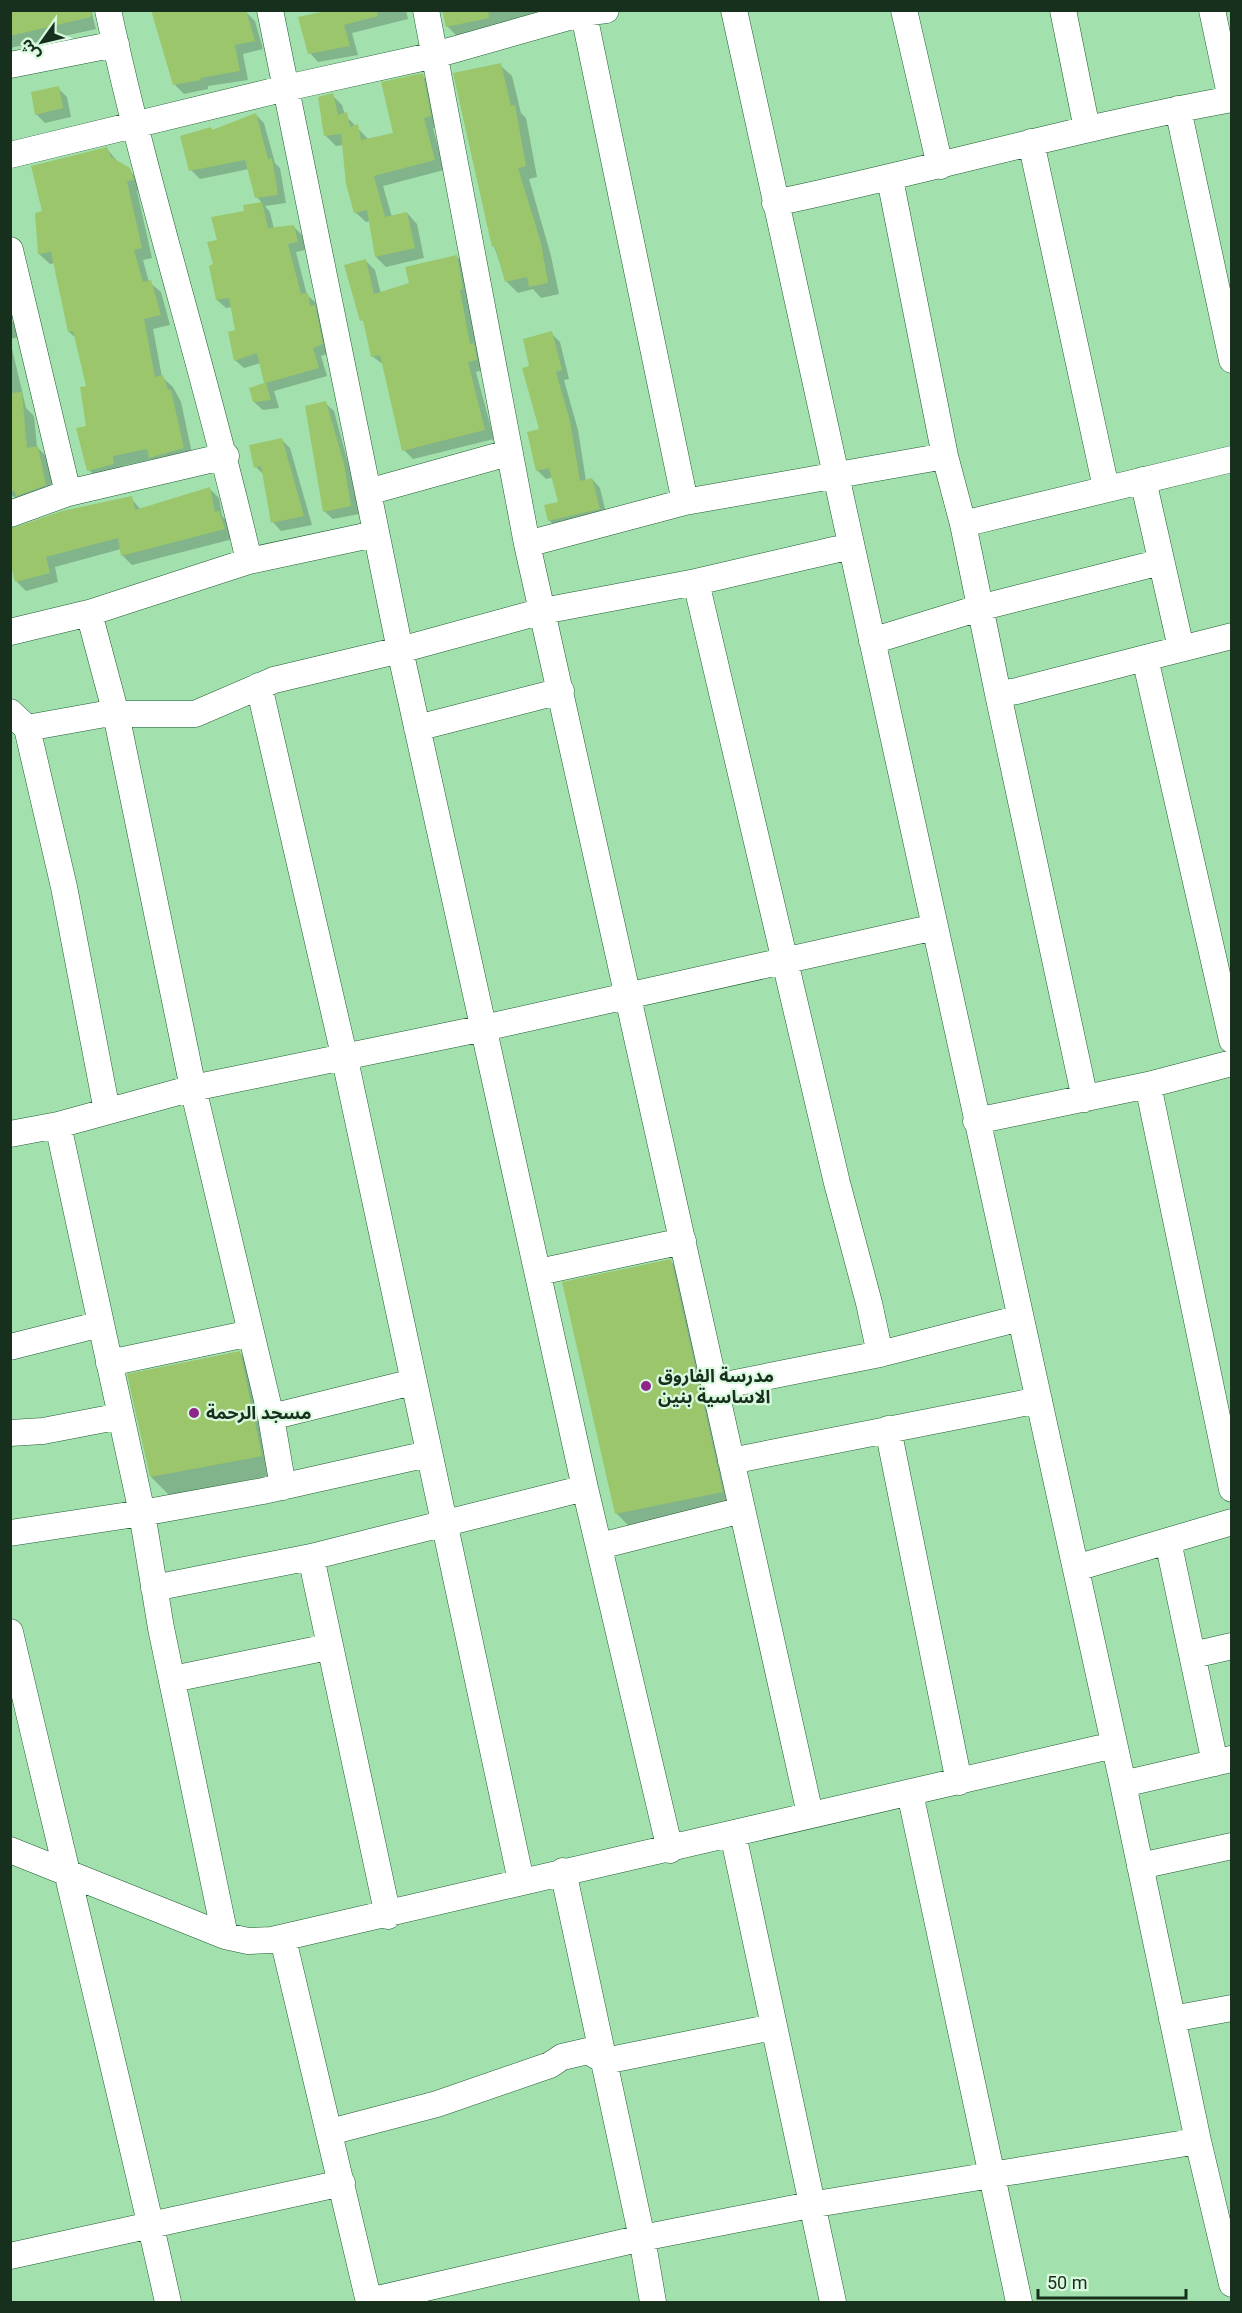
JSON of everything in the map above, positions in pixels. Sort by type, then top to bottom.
[{"type":"street","points":[[108,10],[135,124],[226,456],[249,561]]},
{"type":"street","points":[[270,10],[400,650],[585,1488],[670,1850]]},
{"type":"street","points":[[426,10],[527,544],[810,1814]]},
{"type":"street","points":[[734,10],[976,1121],[1076,1568],[1198,2141],[1232,2284]]},
{"type":"street","points":[[904,10],[940,166]]},
{"type":"street","points":[[1063,10],[1087,129]]},
{"type":"street","points":[[775,203],[890,179],[1087,129],[1231,99],[1212,10]]},
{"type":"street","points":[[10,155],[286,88],[435,55],[591,11],[685,502]]},
{"type":"street","points":[[10,65],[116,44]]},
{"type":"street","points":[[1178,109],[1232,360]]},
{"type":"street","points":[[1031,142],[1106,488]]},
{"type":"street","points":[[890,179],[945,456],[963,524],[1085,1099]]},
{"type":"street","points":[[10,250],[68,493]]},
{"type":"street","points":[[368,492],[508,453]]},
{"type":"street","points":[[10,514],[68,493],[226,456]]},
{"type":"street","points":[[527,544],[685,502],[945,456]]},
{"type":"street","points":[[963,524],[1232,459]]},
{"type":"street","points":[[1143,480],[1181,648]]},
{"type":"street","points":[[10,632],[89,613],[249,561],[375,534]]},
{"type":"street","points":[[107,1111],[64,887],[19,720],[116,714],[181,716],[195,714],[274,680],[400,650],[543,611],[696,582],[851,546]]},
{"type":"street","points":[[872,641],[979,608],[1161,562]]},
{"type":"street","points":[[696,582],[880,1354]]},
{"type":"street","points":[[89,613],[116,714],[193,1088],[272,1417],[283,1487]]},
{"type":"street","points":[[998,694],[1232,636]]},
{"type":"street","points":[[1145,658],[1232,1040]]},
{"type":"street","points":[[259,686],[344,1055],[521,1881]]},
{"type":"street","points":[[417,728],[561,691]]},
{"type":"street","points":[[10,1134],[58,1125],[193,1088],[627,997],[935,927]]},
{"type":"street","points":[[976,1121],[1148,1085],[1232,1063]]},
{"type":"street","points":[[1148,1085],[1232,1489]]},
{"type":"street","points":[[58,1125],[142,1513],[153,1588],[225,1936]]},
{"type":"street","points":[[539,1272],[682,1241]]},
{"type":"street","points":[[715,1386],[880,1354],[1020,1318]]},
{"type":"street","points":[[10,1347],[101,1324]]},
{"type":"street","points":[[109,1363],[252,1333]]},
{"type":"street","points":[[272,1417],[413,1382]]},
{"type":"street","points":[[731,1461],[1039,1400]]},
{"type":"street","points":[[10,1433],[43,1431],[121,1416]]},
{"type":"street","points":[[888,1429],[959,1782]]},
{"type":"street","points":[[10,1533],[142,1513],[283,1487],[428,1454]]},
{"type":"street","points":[[153,1588],[310,1557],[585,1488]]},
{"type":"street","points":[[600,1546],[742,1510]]},
{"type":"street","points":[[1076,1568],[1232,1522]]},
{"type":"street","points":[[1123,1784],[1223,1761],[1192,1655],[1168,1540]]},
{"type":"street","points":[[310,1557],[388,1916]]},
{"type":"street","points":[[10,1632],[168,2302]]},
{"type":"street","points":[[1192,1655],[1232,1646]]},
{"type":"street","points":[[173,1679],[328,1647]]},
{"type":"street","points":[[10,1850],[225,1936],[248,1941],[283,1939],[388,1916],[563,1871],[670,1850],[810,1814],[1114,1745]]},
{"type":"street","points":[[910,1793],[1019,2302]]},
{"type":"street","points":[[733,1834],[810,2205],[833,2302]]},
{"type":"street","points":[[1140,1866],[1232,1846]]},
{"type":"street","points":[[563,1871],[642,2238],[653,2302]]},
{"type":"street","points":[[283,1939],[369,2302],[642,2238],[810,2205],[992,2177],[1198,2141]]},
{"type":"street","points":[[1172,2019],[1232,2008]]},
{"type":"street","points":[[330,2132],[436,2104],[550,2066],[562,2057],[588,2051],[605,2061],[773,2027]]},
{"type":"street","points":[[10,2256],[342,2183]]},
{"type":"building","points":[[10,10],[91,10],[91,17],[10,36]]},
{"type":"building","points":[[151,10],[246,10],[255,41],[235,45],[240,71],[173,85]]},
{"type":"building","points":[[330,10],[377,10],[378,16],[344,25],[350,46],[308,54],[298,17]]},
{"type":"building","points":[[442,10],[488,10],[489,18],[446,27]]},
{"type":"building","points":[[501,63],[511,106],[515,105],[526,166],[518,168],[541,243],[548,283],[529,287],[527,277],[505,282],[495,246],[492,247],[453,73]]},
{"type":"building","points":[[423,73],[431,116],[424,118],[435,160],[374,176],[385,217],[407,212],[415,248],[375,257],[367,210],[354,213],[346,184],[341,134],[324,136],[318,97],[333,93],[338,115],[347,112],[350,127],[358,124],[361,140],[393,133],[381,82]]},
{"type":"building","points":[[59,86],[63,108],[35,115],[31,92]]},
{"type":"building","points":[[256,113],[268,159],[272,158],[278,195],[255,198],[245,160],[189,171],[180,136],[211,127],[212,130]]},
{"type":"building","points":[[107,147],[111,157],[130,168],[134,180],[127,181],[142,248],[134,250],[143,282],[151,280],[161,315],[144,319],[155,377],[163,375],[168,390],[171,390],[184,448],[149,458],[147,449],[113,456],[114,464],[87,471],[76,428],[86,426],[80,387],[86,386],[73,331],[68,332],[51,252],[38,254],[35,213],[42,211],[31,166]]},
{"type":"building","points":[[262,202],[268,228],[294,225],[298,242],[288,244],[301,294],[308,293],[310,306],[315,305],[323,344],[313,348],[319,368],[266,383],[271,400],[253,402],[249,388],[264,383],[257,353],[234,361],[228,332],[235,330],[229,298],[216,300],[209,266],[213,264],[207,242],[217,240],[211,217],[244,211],[243,205]]},
{"type":"building","points":[[457,255],[463,289],[460,290],[470,344],[474,343],[477,360],[468,362],[485,430],[402,451],[380,355],[371,357],[363,320],[360,321],[344,265],[366,259],[374,294],[409,283],[405,267]]},
{"type":"building","points":[[552,331],[562,370],[556,372],[570,421],[580,481],[592,478],[600,509],[548,521],[544,505],[558,502],[549,468],[536,471],[527,432],[539,429],[522,368],[529,366],[523,339]]},
{"type":"building","points":[[22,392],[27,448],[38,446],[46,485],[16,496],[15,491],[10,492],[10,393]]},
{"type":"building","points":[[326,401],[344,464],[351,506],[323,512],[305,406]]},
{"type":"building","points":[[282,438],[304,516],[271,523],[261,466],[254,468],[249,445]]},
{"type":"building","points":[[210,487],[215,512],[219,511],[225,529],[121,556],[118,538],[46,557],[50,573],[15,582],[10,561],[10,529],[62,511],[132,496],[135,510]]},
{"type":"building","name":"مدرسة الفاروق الاساسية بنين","points":[[671,1259],[723,1492],[615,1514],[562,1282]]},
{"type":"building","name":"مسجد الرحمة","points":[[240,1351],[262,1456],[150,1477],[127,1374]]},
{"type":"place","name":"مدرسة الفاروق الاساسية بنين","points":[[646,1386]]},
{"type":"place","name":"مسجد الرحمة","points":[[194,1413]]}]
